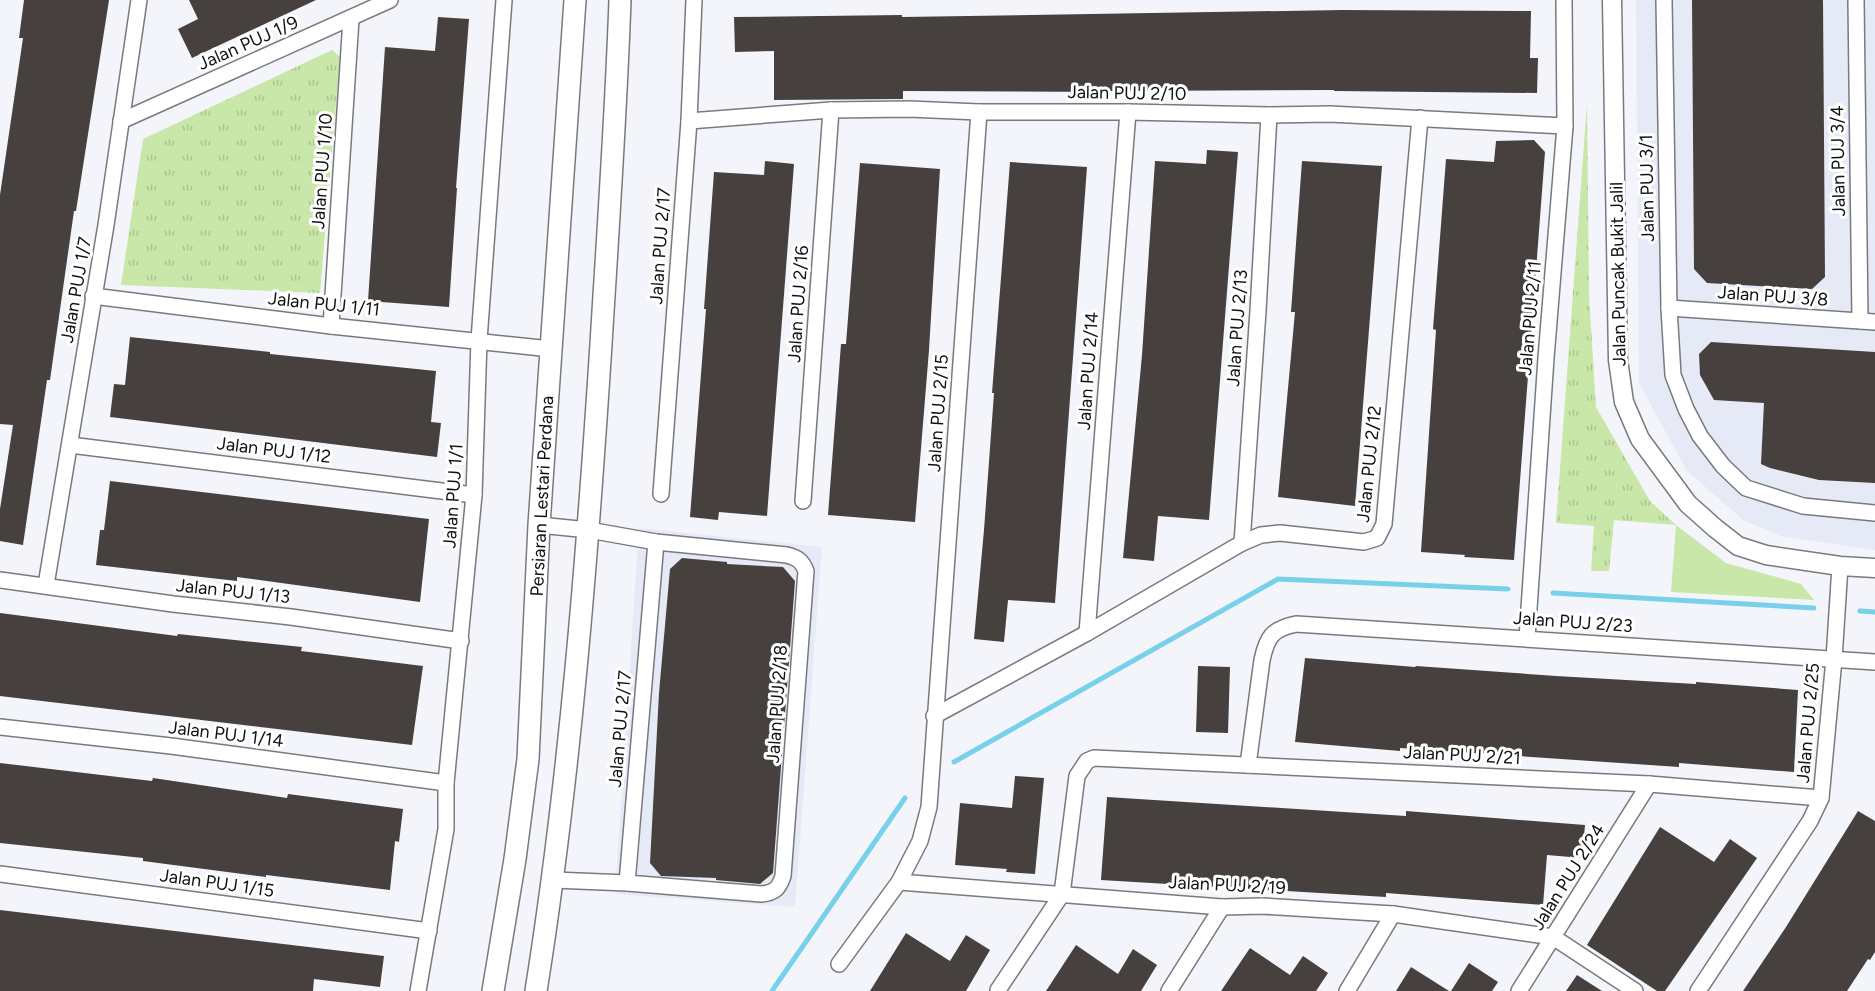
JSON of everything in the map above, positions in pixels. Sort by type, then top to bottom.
[{"type":"main road","name":"Persiaran Lestari Perdana","points":[[493,991],[515,859],[528,759],[539,525],[575,0]]},
{"type":"main road","points":[[536,991],[554,880],[589,530],[620,0]]},
{"type":"street","name":"Jalan PUJ 1/7","points":[[46,585],[106,225],[139,0]]},
{"type":"street","name":"Jalan PUJ 1/9","points":[[121,121],[390,0]]},
{"type":"street","name":"Jalan PUJ 1/1","points":[[418,991],[446,829],[446,783],[474,495],[479,340],[504,0]]},
{"type":"street","name":"Jalan PUJ 2/17","points":[[661,494],[689,121],[694,0]]},
{"type":"street","name":"Jalan PUJ 2/11","points":[[1527,638],[1565,126],[1564,0]]},
{"type":"street","name":"Jalan Puncak Bukit Jalil","points":[[1612,0],[1618,360],[1624,402],[1640,439],[1688,504],[1737,546],[1766,555],[1840,566],[1875,568]]},
{"type":"street","name":"Jalan PUJ 3/1","points":[[1664,0],[1669,308],[1673,375],[1686,409],[1700,436],[1723,466],[1746,488],[1803,506],[1875,513]]},
{"type":"street","name":"Jalan PUJ 3/4","points":[[1856,0],[1868,322]]},
{"type":"street","name":"Jalan PUJ 1/10","points":[[331,326],[351,19]]},
{"type":"street","name":"Jalan PUJ 2/10","points":[[689,121],[831,110],[898,108],[979,112],[1330,114],[1565,126]]},
{"type":"street","name":"Jalan PUJ 2/16","points":[[803,501],[831,110]]},
{"type":"street","name":"Jalan PUJ 2/15","points":[[934,716],[979,112]]},
{"type":"street","name":"Jalan PUJ 2/14","points":[[1087,633],[1128,112]]},
{"type":"street","name":"Jalan PUJ 2/13","points":[[1242,543],[1269,115]]},
{"type":"street","name":"Jalan PUJ 2/12","points":[[934,716],[1087,633],[1242,543],[1261,535],[1280,533],[1370,541],[1382,532],[1420,118]]},
{"type":"street","name":"Jalan PUJ 1/11","points":[[93,296],[331,326],[551,349]]},
{"type":"street","name":"Jalan PUJ 3/8","points":[[1669,308],[1868,322]]},
{"type":"street","name":"Jalan PUJ 1/12","points":[[70,445],[474,495]]},
{"type":"street","name":"Jalan PUJ 2/18","points":[[539,525],[589,530],[656,542],[787,555],[796,557],[802,562],[806,571],[783,876],[776,891],[770,893],[554,880]]},
{"type":"street","name":"Jalan PUJ 2/17","points":[[627,884],[656,542]]},
{"type":"street","name":"Jalan PUJ 2/25","points":[[1698,991],[1810,822],[1821,798],[1840,566]]},
{"type":"street","name":"Jalan PUJ 1/13","points":[[0,580],[173,604],[291,616],[461,641]]},
{"type":"street","name":"Jalan PUJ 2/23","points":[[1248,765],[1265,645],[1272,634],[1282,627],[1296,624],[1875,662]]},
{"type":"street","points":[[840,964],[899,882],[920,841],[929,807],[934,716]]},
{"type":"street","name":"Jalan PUJ 1/14","points":[[0,727],[171,746],[446,783]]},
{"type":"street","name":"Jalan PUJ 2/21","points":[[1062,894],[1077,776],[1086,761],[1101,757],[1649,784],[1821,798]]},
{"type":"street","name":"Jalan PUJ 2/24","points":[[1519,991],[1649,784]]},
{"type":"street","name":"Jalan PUJ 1/15","points":[[0,874],[429,932]]},
{"type":"street","name":"Jalan PUJ 2/19","points":[[899,882],[1222,907],[1262,906],[1393,914],[1553,937]]},
{"type":"street","points":[[998,990],[1062,894]]},
{"type":"street","points":[[1169,991],[1222,907]]},
{"type":"street","points":[[1347,991],[1393,914]]},
{"type":"street","points":[[1553,937],[1635,991]]},
{"type":"shaded area","points":[[1636,0],[1875,0],[1875,550],[1780,536],[1743,520],[1687,471],[1639,383]]},
{"type":"shaded area","points":[[639,528],[822,547],[795,907],[615,894]]},
{"type":"green space","points":[[332,50],[340,57],[320,293],[121,285],[143,139]]},
{"type":"green space","points":[[1587,103],[1589,294],[1596,407],[1650,501],[1676,525],[1614,520],[1609,571],[1591,571],[1594,526],[1556,523]]},
{"type":"green space","points":[[1676,525],[1726,563],[1801,584],[1814,600],[1671,592]]},
{"type":"building","points":[[24,0],[109,0],[76,211],[74,211],[50,380],[47,380],[23,545],[0,541],[0,509],[13,425],[0,424],[0,195],[23,38],[19,38]]},
{"type":"building","points":[[189,0],[316,0],[192,58],[178,29],[198,19]]},
{"type":"building","points":[[1692,0],[1823,0],[1825,277],[1812,289],[1707,283],[1694,269]]},
{"type":"building","points":[[1342,10],[1531,11],[1530,58],[1538,58],[1537,93],[1334,90],[903,91],[903,99],[774,100],[774,51],[735,52],[734,17],[902,15],[902,17]]},
{"type":"building","points":[[438,17],[469,19],[449,307],[368,301],[385,47],[435,51]]},
{"type":"building","points":[[1534,140],[1545,152],[1514,560],[1421,552],[1436,330],[1433,329],[1446,159],[1494,162],[1496,141]]},
{"type":"building","points":[[1207,150],[1238,152],[1209,520],[1158,516],[1154,561],[1123,558],[1142,355],[1155,161],[1206,164]]},
{"type":"building","points":[[765,161],[794,164],[767,516],[719,512],[718,520],[690,517],[714,172],[764,175]]},
{"type":"building","points":[[1302,161],[1382,166],[1355,506],[1278,497],[1295,312],[1291,312]]},
{"type":"building","points":[[1010,162],[1087,167],[1055,603],[1008,600],[1004,642],[974,639]]},
{"type":"building","points":[[860,163],[940,169],[929,350],[915,522],[828,515],[841,344],[846,344]]},
{"type":"building","points":[[130,337],[436,371],[431,422],[441,423],[437,457],[110,417],[114,384],[125,385]]},
{"type":"building","points":[[1711,342],[1875,352],[1875,483],[1819,480],[1761,464],[1764,403],[1714,400],[1700,375],[1699,354]]},
{"type":"building","points":[[110,481],[429,519],[420,602],[237,577],[237,581],[96,565],[100,530],[104,530]]},
{"type":"building","points":[[682,558],[727,562],[727,564],[783,567],[795,581],[773,873],[760,884],[716,880],[716,878],[661,876],[650,863],[659,693],[670,569]]},
{"type":"building","points":[[0,613],[177,636],[178,634],[302,647],[301,651],[423,666],[412,745],[0,696]]},
{"type":"building","points":[[1305,658],[1415,667],[1696,684],[1696,682],[1798,690],[1794,772],[1679,763],[1679,767],[1400,748],[1400,751],[1295,742]]},
{"type":"building","points":[[1198,666],[1230,667],[1228,733],[1196,732]]},
{"type":"building","points":[[0,763],[152,781],[153,778],[287,798],[288,794],[403,809],[399,842],[395,841],[390,890],[266,875],[266,877],[143,861],[143,858],[0,843]]},
{"type":"building","points":[[1015,776],[1044,778],[1035,874],[1006,872],[1007,869],[955,865],[960,803],[1012,808]]},
{"type":"building","points":[[1107,797],[1406,816],[1406,811],[1585,825],[1582,858],[1547,855],[1543,905],[1386,893],[1386,897],[1101,880]]},
{"type":"building","points":[[1858,811],[1875,821],[1875,952],[1870,960],[1868,959],[1847,991],[1743,991],[1786,927]]},
{"type":"building","points":[[1660,827],[1714,862],[1730,839],[1757,858],[1665,991],[1657,991],[1587,945]]},
{"type":"building","points":[[0,910],[384,956],[380,987],[314,979],[313,991],[0,991]]},
{"type":"building","points":[[906,933],[950,961],[966,935],[990,950],[966,991],[870,991]]},
{"type":"building","points":[[1076,945],[1118,974],[1133,949],[1157,965],[1141,991],[1046,991]]},
{"type":"building","points":[[1250,948],[1290,975],[1303,956],[1328,973],[1316,991],[1221,991]]},
{"type":"building","points":[[1469,963],[1498,982],[1492,991],[1451,991]]},
{"type":"building","points":[[1411,967],[1449,991],[1396,991]]},
{"type":"building","points":[[1577,975],[1602,991],[1566,991]]},
{"type":"waterway","points":[[954,762],[1278,579],[1508,589]]},
{"type":"waterway","points":[[1553,593],[1814,608]]},
{"type":"waterway","points":[[1860,611],[1875,612]]},
{"type":"waterway","points":[[772,991],[905,798]]}]
